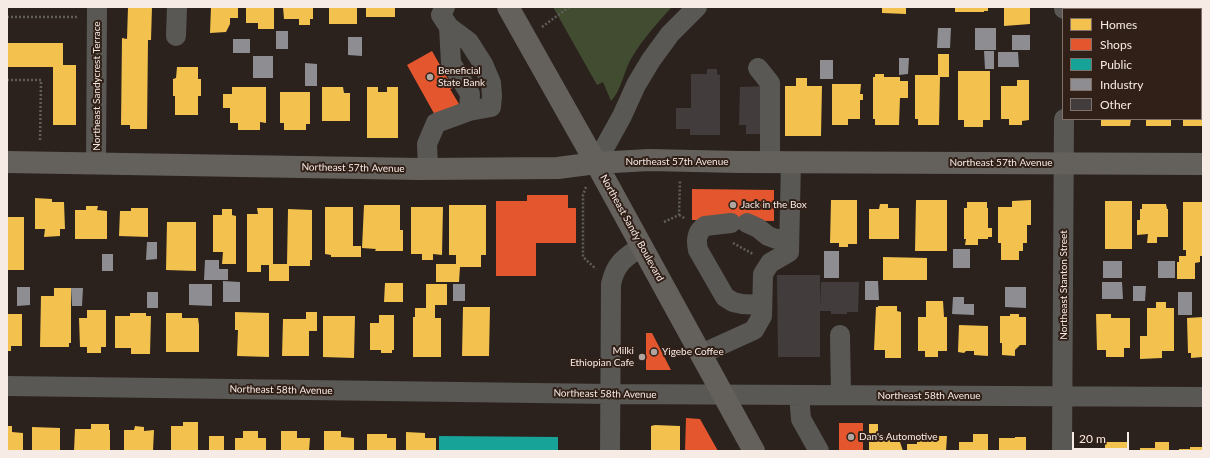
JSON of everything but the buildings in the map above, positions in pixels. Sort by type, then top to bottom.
[{"type":"main road","name":"Northeast Sandy Boulevard","points":[[508,7],[642,246],[754,451]]},
{"type":"main road","name":"Northeast 57th Avenue","points":[[7,162],[428,169],[558,168],[596,163],[649,160],[1203,164]]},
{"type":"street","points":[[176,36],[177,7]]},
{"type":"street","points":[[428,169],[427,144],[436,124],[469,112],[490,107],[492,96],[492,84],[483,64],[469,42],[449,28],[441,15],[445,7]]},
{"type":"street","points":[[596,163],[622,116],[636,85],[651,60],[670,34],[697,7]]},
{"type":"street","name":"Northeast Sandycrest Terrace","points":[[96,164],[97,12]]},
{"type":"street","points":[[449,28],[451,63],[470,94],[469,112]]},
{"type":"street","points":[[758,68],[770,83],[770,162]]},
{"type":"street","name":"Northeast Stanton Street","points":[[1062,451],[1064,120]]},
{"type":"street","points":[[701,354],[754,330],[762,316],[763,274],[770,263],[790,252],[791,162]]},
{"type":"street","points":[[762,305],[742,304],[733,302],[725,297],[698,250],[696,242],[698,235],[701,229],[705,226],[739,223],[758,228],[768,236],[776,239],[790,239]]},
{"type":"street","points":[[610,451],[611,284],[620,262],[642,246]]},
{"type":"street","points":[[840,335],[841,395]]},
{"type":"street","name":"Northeast 58th Avenue","points":[[7,386],[610,394],[1203,397]]},
{"type":"street","points":[[799,395],[801,419],[819,451]]},
{"type":"path","points":[[526,39],[569,7]]},
{"type":"path","points":[[7,17],[97,12]]},
{"type":"path","points":[[7,80],[41,80],[39,162]]},
{"type":"path","points":[[596,163],[583,195],[583,257],[611,284]]},
{"type":"path","points":[[664,222],[679,215],[680,178]]},
{"type":"green space","points":[[553,7],[672,7],[635,52],[620,86],[611,101],[603,82],[597,85]]},
{"type":"place","name":"Beneficial State Bank","points":[[430,77]]},
{"type":"place","name":"Jack in the Box","points":[[733,205]]},
{"type":"place","name":"Yigebe Coffee","points":[[654,352]]},
{"type":"place","name":"Milki Ethiopian Cafe","points":[[642,357]]},
{"type":"place","name":"Dan's Automotive","points":[[851,437]]}]
